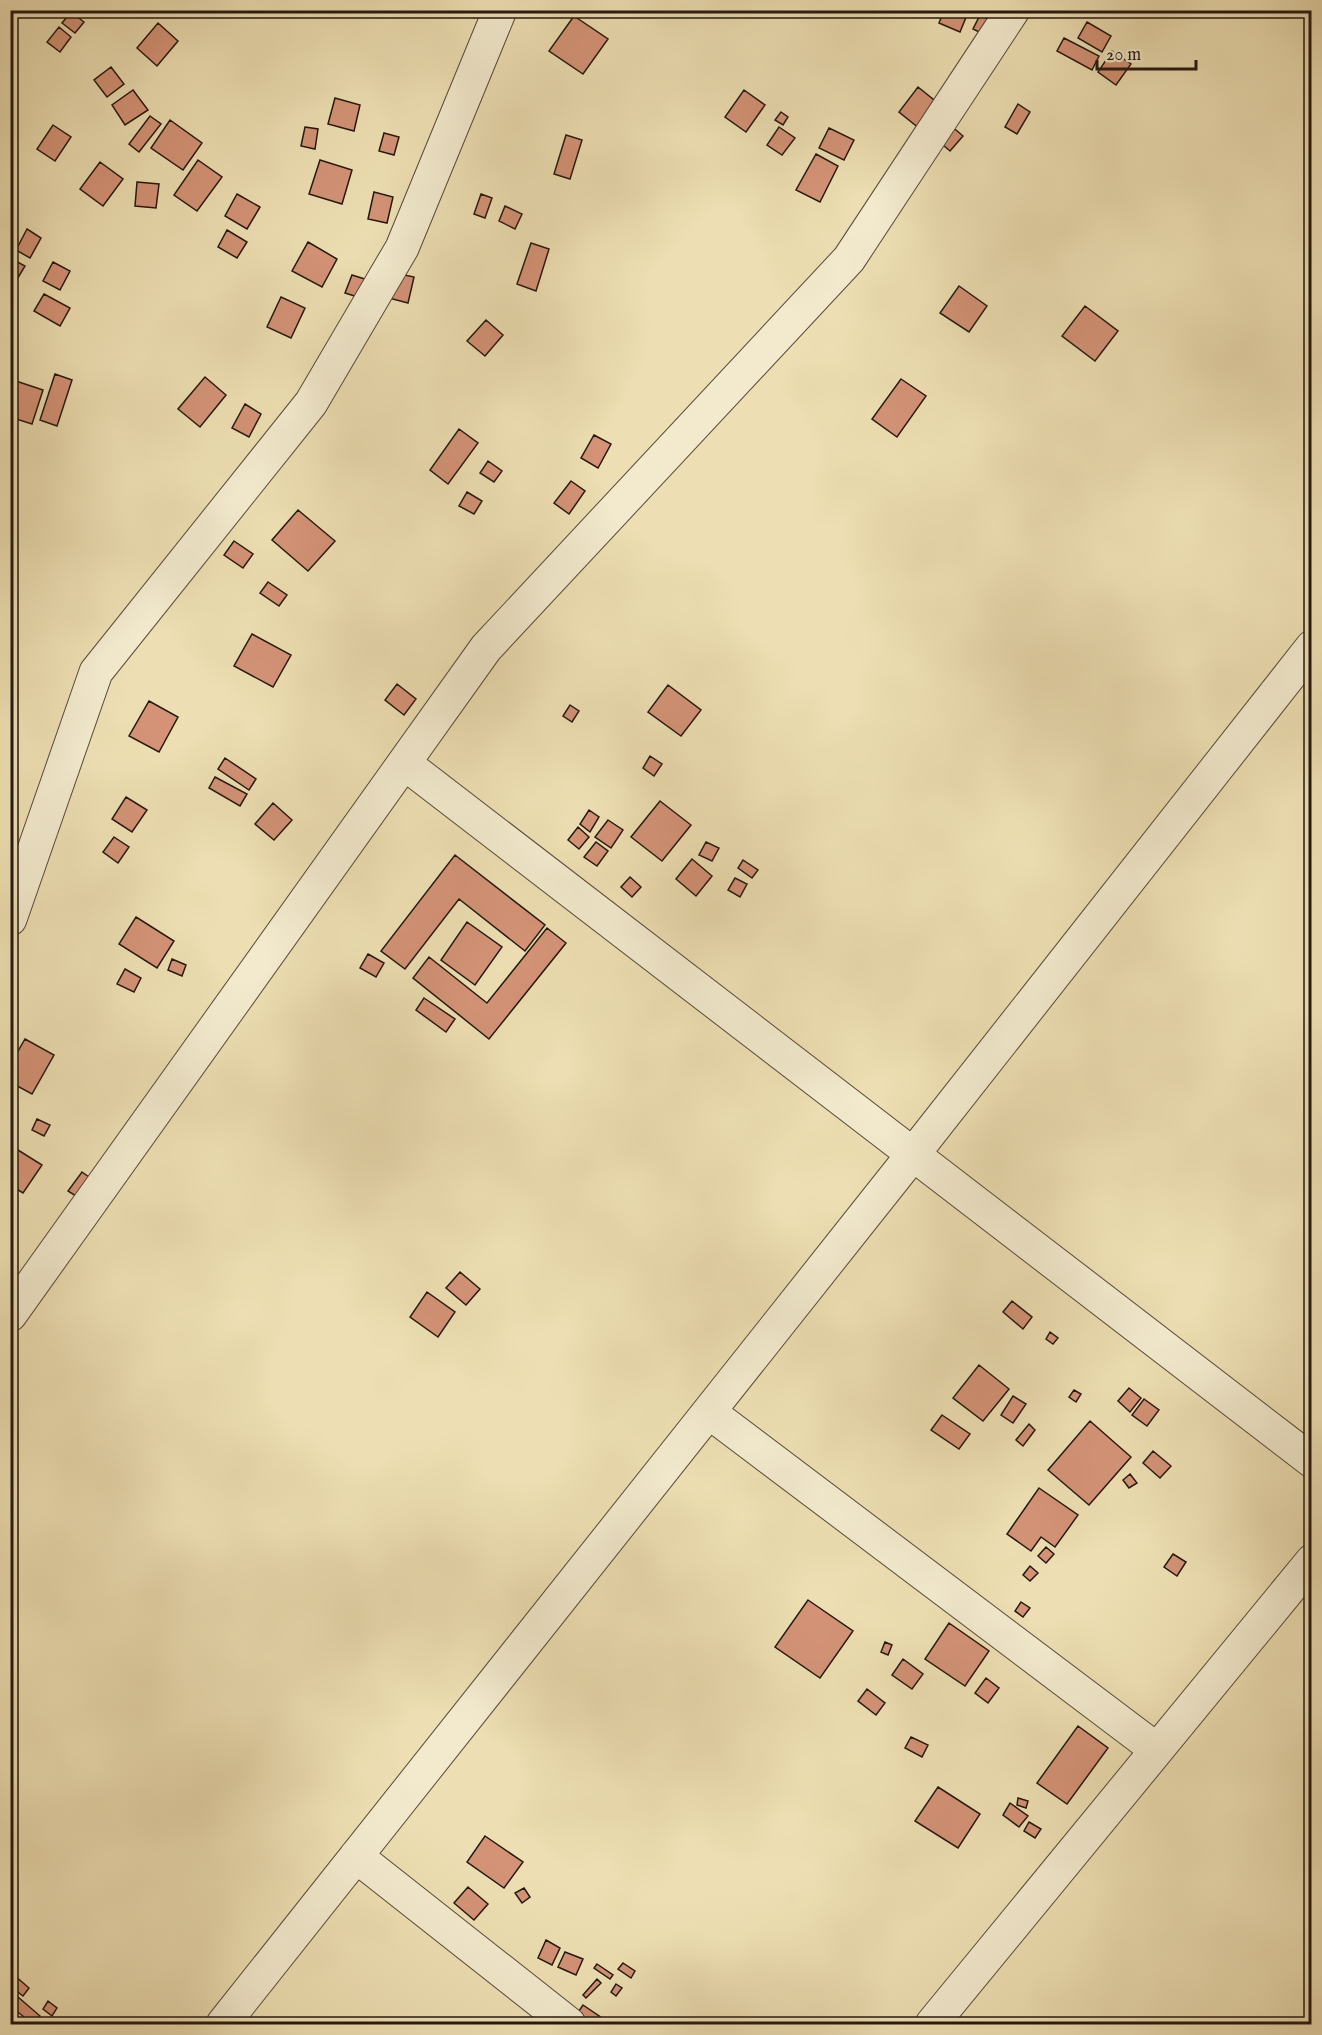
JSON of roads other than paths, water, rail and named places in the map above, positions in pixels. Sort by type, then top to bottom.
[{"type":"street","points":[[10,919],[96,672],[310,403],[402,248],[500,10]]},
{"type":"street","points":[[10,1315],[486,648],[849,260],[1013,10]]},
{"type":"street","points":[[223,2025],[914,1153],[1311,647]]},
{"type":"street","points":[[404,763],[914,1153],[1311,1461]]},
{"type":"street","points":[[708,1413],[1157,1750]]},
{"type":"street","points":[[932,2025],[1311,1562]]},
{"type":"street","points":[[356,1856],[569,2025]]}]
